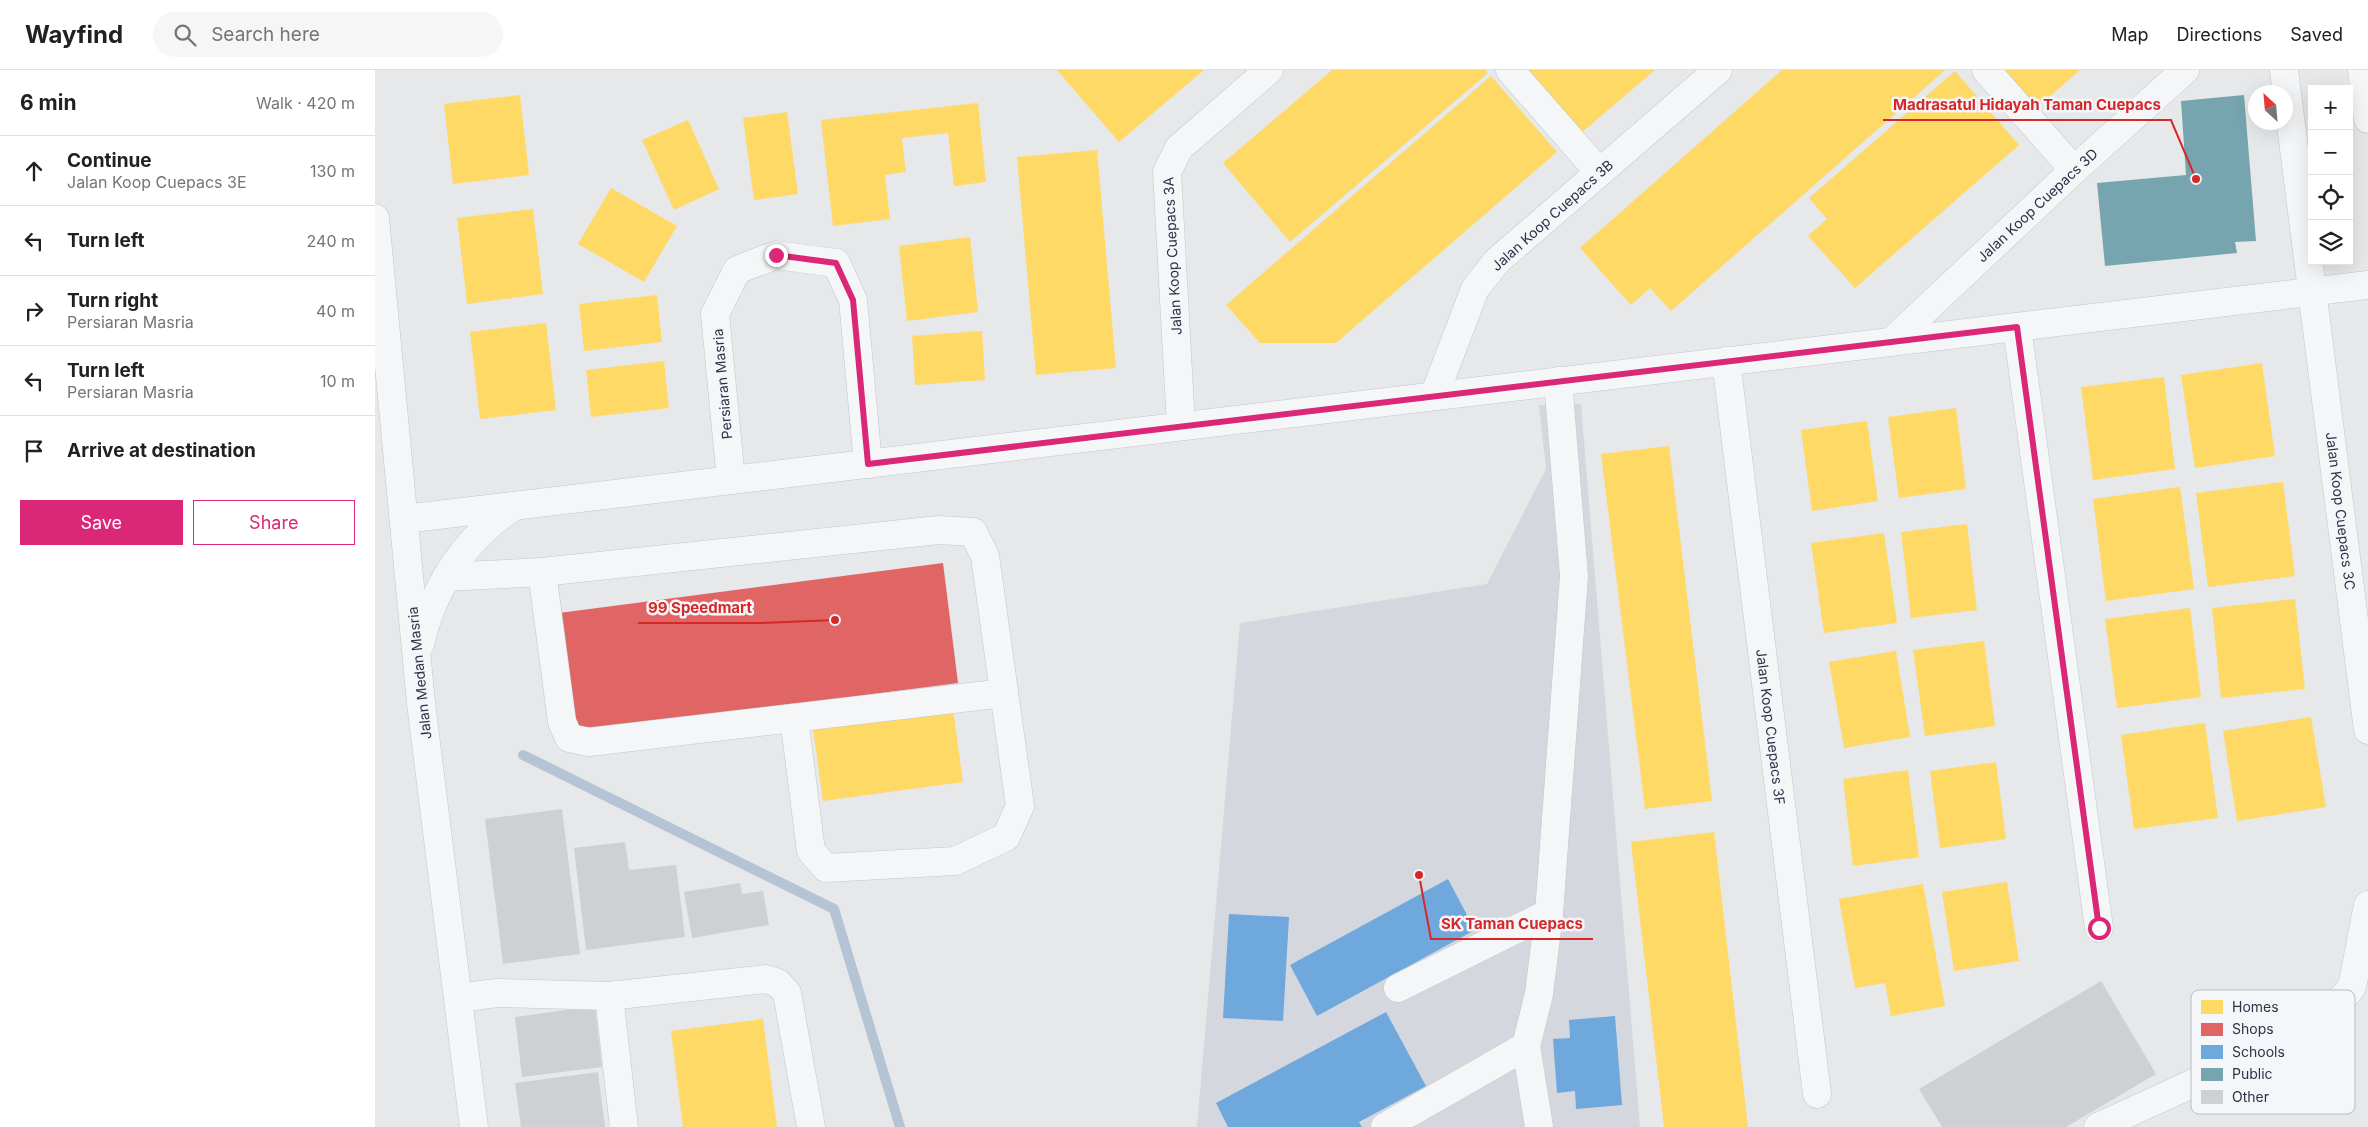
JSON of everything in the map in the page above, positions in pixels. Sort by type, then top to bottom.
[{"type":"street","name":"Jalan Koop Cuepacs 3A","points":[[1181,426],[1167,172],[1179,148],[1269,70]]},
{"type":"street","points":[[1510,70],[1599,172]]},
{"type":"street","name":"Jalan Koop Cuepacs 3B","points":[[1435,396],[1475,289],[1497,260],[1718,70]]},
{"type":"street","points":[[1986,70],[2073,170]]},
{"type":"street","name":"Jalan Koop Cuepacs 3D","points":[[1891,342],[2073,170],[2185,70]]},
{"type":"street","name":"Jalan Koop Cuepacs 3C","points":[[2284,70],[2314,291],[2368,730]]},
{"type":"street","points":[[2362,70],[2368,119]]},
{"type":"street","name":"Jalan Medan Masria","points":[[375,218],[417,659],[474,1127]]},
{"type":"street","name":"Persiaran Masria","points":[[731,480],[715,314],[737,270],[776,255],[836,263],[853,300],[868,464]]},
{"type":"street","points":[[404,519],[2368,285]]},
{"type":"street","points":[[2017,327],[2099,928]]},
{"type":"street","name":"Jalan Koop Cuepacs 3F","points":[[1726,361],[1817,1094]]},
{"type":"street","points":[[1539,1127],[1526,1046],[1539,994],[1549,912],[1574,576],[1558,381]]},
{"type":"street","points":[[417,659],[423,631],[446,577],[462,553],[482,532],[498,517],[517,505]]},
{"type":"street","points":[[446,577],[543,572],[939,530],[973,532],[985,556],[1020,806],[1005,837],[955,861],[826,868],[811,851],[794,718]]},
{"type":"street","points":[[543,572],[562,722],[569,738],[589,742],[1004,693]]},
{"type":"street","points":[[2349,990],[2352,987],[2368,905]]},
{"type":"street","points":[[1398,988],[1549,912]]},
{"type":"street","points":[[458,998],[497,993],[609,996],[766,979],[778,983],[787,993],[811,1127]]},
{"type":"street","points":[[609,996],[624,1127]]},
{"type":"street","points":[[1385,1127],[1526,1046]]},
{"type":"street","points":[[2097,1127],[2191,1084]]},
{"type":"shaded area","points":[[1581,404],[1640,1127],[1197,1127],[1240,623],[1487,584],[1546,469],[1539,405]]},
{"type":"building: Homes","points":[[1057,70],[1204,70],[1119,142]]},
{"type":"building: Homes","points":[[1332,70],[1485,70],[1488,73],[1290,242],[1223,163]]},
{"type":"building: Homes","points":[[1527,70],[1655,70],[1581,133]]},
{"type":"building: Homes","points":[[1782,70],[1945,70],[1671,311],[1650,288],[1631,305],[1580,248]]},
{"type":"building: Homes","points":[[1995,70],[2080,70],[2032,112]]},
{"type":"building: Homes","points":[[1955,71],[2019,145],[1855,288],[1808,236],[1827,219],[1809,198]]},
{"type":"building: Homes","points":[[1491,76],[1557,152],[1336,343],[1260,343],[1226,305]]},
{"type":"building: Homes","points":[[520,95],[529,175],[453,184],[444,104]]},
{"type":"building: Homes","points":[[978,103],[986,182],[954,186],[948,133],[902,138],[906,172],[885,175],[890,219],[833,226],[821,120]]},
{"type":"building: Homes","points":[[787,112],[798,194],[754,200],[743,118]]},
{"type":"building: Homes","points":[[688,120],[719,189],[674,210],[642,140]]},
{"type":"building: Homes","points":[[1097,150],[1116,368],[1036,375],[1017,157]]},
{"type":"building: Homes","points":[[611,188],[677,226],[644,282],[578,244]]},
{"type":"building: Homes","points":[[533,209],[543,294],[467,304],[457,218]]},
{"type":"building: Homes","points":[[970,237],[978,312],[907,321],[899,246]]},
{"type":"building: Homes","points":[[657,295],[662,342],[584,351],[579,304]]},
{"type":"building: Homes","points":[[546,323],[556,410],[480,419],[470,332]]},
{"type":"building: Homes","points":[[982,331],[985,380],[915,385],[912,336]]},
{"type":"building: Homes","points":[[664,361],[669,408],[591,417],[586,370]]},
{"type":"building: Homes","points":[[2262,363],[2275,456],[2195,468],[2181,375]]},
{"type":"building: Homes","points":[[2164,377],[2175,469],[2093,480],[2081,387]]},
{"type":"building: Homes","points":[[1956,408],[1966,489],[1899,498],[1888,417]]},
{"type":"building: Homes","points":[[1867,421],[1878,501],[1812,511],[1801,430]]},
{"type":"building: Homes","points":[[1669,446],[1712,801],[1645,809],[1601,454]]},
{"type":"building: Homes","points":[[2283,482],[2295,576],[2208,587],[2196,493]]},
{"type":"building: Homes","points":[[2180,487],[2194,589],[2106,601],[2093,499]]},
{"type":"building: Homes","points":[[1967,524],[1977,610],[1911,618],[1901,532]]},
{"type":"building: Homes","points":[[1884,533],[1897,623],[1824,633],[1811,543]]},
{"type":"building: Homes","points":[[2295,599],[2305,689],[2221,698],[2212,608]]},
{"type":"building: Homes","points":[[2190,608],[2201,697],[2117,708],[2105,619]]},
{"type":"building: Homes","points":[[1984,641],[1995,726],[1925,736],[1913,650]]},
{"type":"building: Homes","points":[[1896,651],[1910,737],[1844,748],[1829,662]]},
{"type":"building: Homes","points":[[953,709],[963,782],[823,801],[813,729]]},
{"type":"building: Homes","points":[[2311,717],[2326,807],[2237,821],[2223,731]]},
{"type":"building: Homes","points":[[2205,723],[2218,818],[2134,829],[2121,735]]},
{"type":"building: Homes","points":[[1996,762],[2006,839],[1940,848],[1930,771]]},
{"type":"building: Homes","points":[[1908,770],[1919,857],[1853,866],[1843,779]]},
{"type":"building: Homes","points":[[1714,832],[1748,1127],[1664,1127],[1631,842]]},
{"type":"building: Homes","points":[[2007,882],[2019,961],[1954,971],[1942,892]]},
{"type":"building: Homes","points":[[1923,884],[1945,1006],[1891,1016],[1885,983],[1855,988],[1839,899]]},
{"type":"building: Homes","points":[[763,1019],[777,1127],[683,1127],[671,1031]]},
{"type":"building: Shops","points":[[943,563],[958,683],[574,733],[559,613]]},
{"type":"building: Schools","points":[[1448,879],[1475,930],[1317,1016],[1290,965]]},
{"type":"building: Schools","points":[[1229,914],[1289,917],[1283,1021],[1223,1018]]},
{"type":"building: Schools","points":[[1386,1012],[1426,1086],[1359,1122],[1362,1127],[1228,1127],[1216,1103]]},
{"type":"building: Schools","points":[[1615,1016],[1622,1105],[1576,1109],[1575,1091],[1557,1093],[1553,1039],[1570,1038],[1569,1020]]},
{"type":"building: Public","points":[[2244,95],[2256,241],[2235,242],[2237,253],[2105,266],[2097,183],[2186,175],[2181,101]]},
{"type":"building: Other","points":[[562,809],[580,954],[503,964],[485,819]]},
{"type":"building: Other","points":[[625,842],[629,870],[676,865],[685,937],[586,950],[574,848]]},
{"type":"building: Other","points":[[740,883],[742,894],[763,891],[769,925],[692,938],[684,892]]},
{"type":"building: Other","points":[[2101,981],[2156,1074],[2066,1127],[1942,1127],[1919,1089]]},
{"type":"building: Other","points":[[595,1006],[602,1067],[522,1077],[515,1017]]},
{"type":"building: Other","points":[[598,1072],[605,1127],[521,1127],[515,1083]]},
{"type":"waterway","points":[[523,755],[834,909],[900,1127]]},
{"type":"place","name":"Madrasatul Hidayah Taman Cuepacs","points":[[2196,179]]},
{"type":"place","name":"99 Speedmart","points":[[835,620]]},
{"type":"place","name":"SK Taman Cuepacs","points":[[1419,875]]},
{"type":"route","points":[[776,255],[836,263],[853,300],[868,464],[2017,327],[2099,928]]}]
